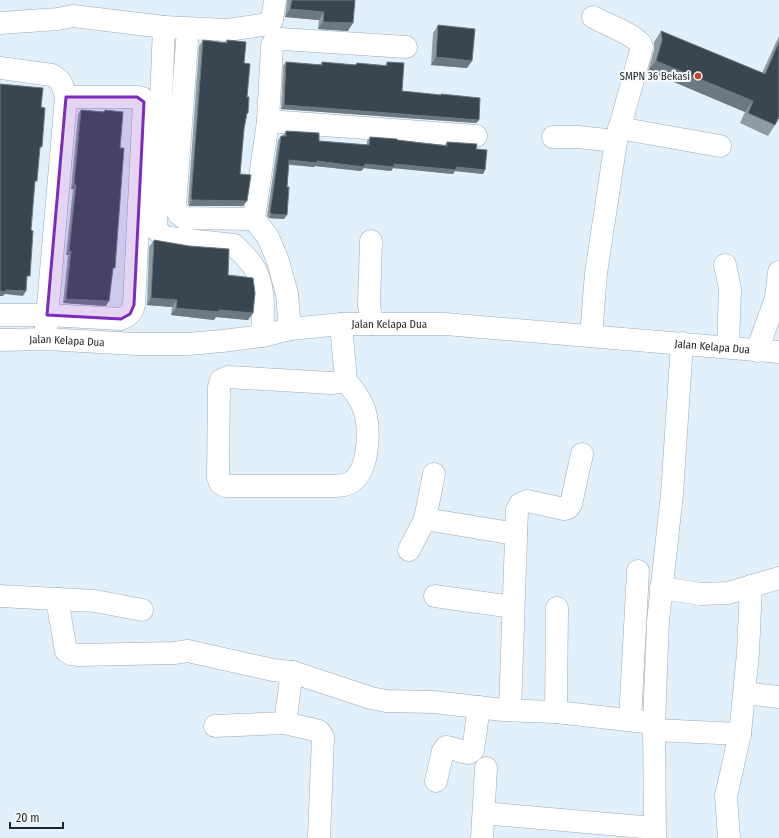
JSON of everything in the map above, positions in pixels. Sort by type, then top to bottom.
[{"type":"street","points":[[0,23],[58,19],[74,8],[164,27],[227,30],[269,24],[272,20],[274,0]]},
{"type":"street","points":[[591,336],[596,273],[606,203],[618,135],[641,51],[641,44],[632,37],[593,18]]},
{"type":"street","points":[[164,27],[156,229],[164,237],[234,245],[254,266],[260,284],[262,304],[262,336]]},
{"type":"street","points":[[290,329],[287,294],[278,261],[268,237],[254,219],[268,120],[272,46],[275,40],[282,39],[406,47]]},
{"type":"street","points":[[187,42],[175,206],[179,214],[184,218],[254,219]]},
{"type":"street","points":[[0,68],[52,75],[62,82],[66,97],[46,339]]},
{"type":"street","points":[[0,315],[47,315],[121,319],[130,314],[134,305],[144,102],[142,98],[137,97],[66,97]]},
{"type":"street","points":[[268,120],[476,136]]},
{"type":"street","points":[[553,137],[618,135],[720,146]]},
{"type":"street","points":[[371,241],[369,305],[372,324]]},
{"type":"street","points":[[725,265],[730,289],[728,347]]},
{"type":"street","points":[[757,351],[778,298],[779,272]]},
{"type":"street","points":[[341,324],[346,381],[355,392],[363,406],[366,424],[368,448],[359,475],[352,482],[343,486],[225,486],[220,483],[218,477],[219,387],[221,380],[228,377],[331,383],[346,381]]},
{"type":"street","name":"Jalan Kelapa Dua","points":[[0,340],[46,339],[136,344],[188,344],[222,342],[262,336],[290,329],[341,324],[445,324],[779,352]]},
{"type":"street","points":[[494,814],[654,833],[654,726],[658,621],[672,494],[682,343]]},
{"type":"street","points":[[510,710],[518,510],[520,504],[527,501],[564,509],[568,508],[571,504],[582,454]]},
{"type":"street","points":[[409,550],[425,519],[434,474]]},
{"type":"street","points":[[425,519],[516,534]]},
{"type":"street","points":[[630,720],[638,572]]},
{"type":"street","points":[[661,588],[701,594],[728,593],[779,578]]},
{"type":"street","points":[[729,838],[726,796],[740,734],[745,693],[750,586]]},
{"type":"street","points":[[0,596],[95,601],[142,610]]},
{"type":"street","points":[[435,596],[513,607]]},
{"type":"street","points":[[57,599],[66,651],[71,654],[174,653],[188,651],[273,670],[292,672],[371,698],[386,701],[434,702],[479,708],[556,712],[630,720],[654,726],[740,734]]},
{"type":"street","points":[[556,712],[557,608]]},
{"type":"street","points":[[285,723],[292,672]]},
{"type":"street","points":[[745,693],[779,697]]},
{"type":"street","points":[[436,781],[443,751],[446,747],[450,747],[464,753],[469,753],[473,750],[479,708]]},
{"type":"street","points":[[214,726],[285,723],[319,731],[323,737],[319,838]]},
{"type":"street","points":[[482,838],[486,768]]},
{"type":"highlighted area","points":[[66,97],[137,97],[144,102],[134,305],[130,314],[121,319],[47,315]]},
{"type":"building","points":[[292,0],[355,0],[353,23],[323,22],[324,12],[290,9]]},
{"type":"building","points":[[438,25],[475,29],[472,61],[436,57]]},
{"type":"building","points":[[661,31],[765,74],[779,42],[779,117],[775,125],[748,113],[753,101],[656,61],[662,40]]},
{"type":"building","points":[[203,40],[227,43],[227,40],[246,42],[244,63],[250,64],[247,97],[249,97],[248,113],[244,129],[240,174],[251,175],[247,201],[192,200],[191,198]]},
{"type":"building","points":[[286,62],[322,65],[322,62],[356,65],[357,63],[387,66],[387,62],[404,63],[402,91],[480,98],[479,120],[284,105]]},
{"type":"building","points":[[0,84],[43,88],[41,107],[45,108],[42,147],[40,147],[37,181],[35,181],[31,230],[33,231],[30,276],[27,276],[26,291],[0,291]]},
{"type":"building","points":[[81,110],[123,112],[120,148],[124,148],[115,268],[113,268],[109,301],[66,299]]},
{"type":"building","points":[[286,131],[319,133],[319,141],[369,145],[370,137],[447,146],[447,142],[477,144],[476,149],[487,150],[485,170],[456,167],[456,170],[394,164],[394,167],[365,164],[364,167],[317,161],[317,163],[289,160],[287,215],[271,214],[270,212],[281,136],[286,136]]},
{"type":"building","points":[[154,240],[189,246],[229,249],[228,275],[253,278],[255,293],[253,313],[219,310],[219,312],[176,308],[177,300],[151,298]]},
{"type":"place","name":"SMPN 36 Bekasi","points":[[698,76]]}]
